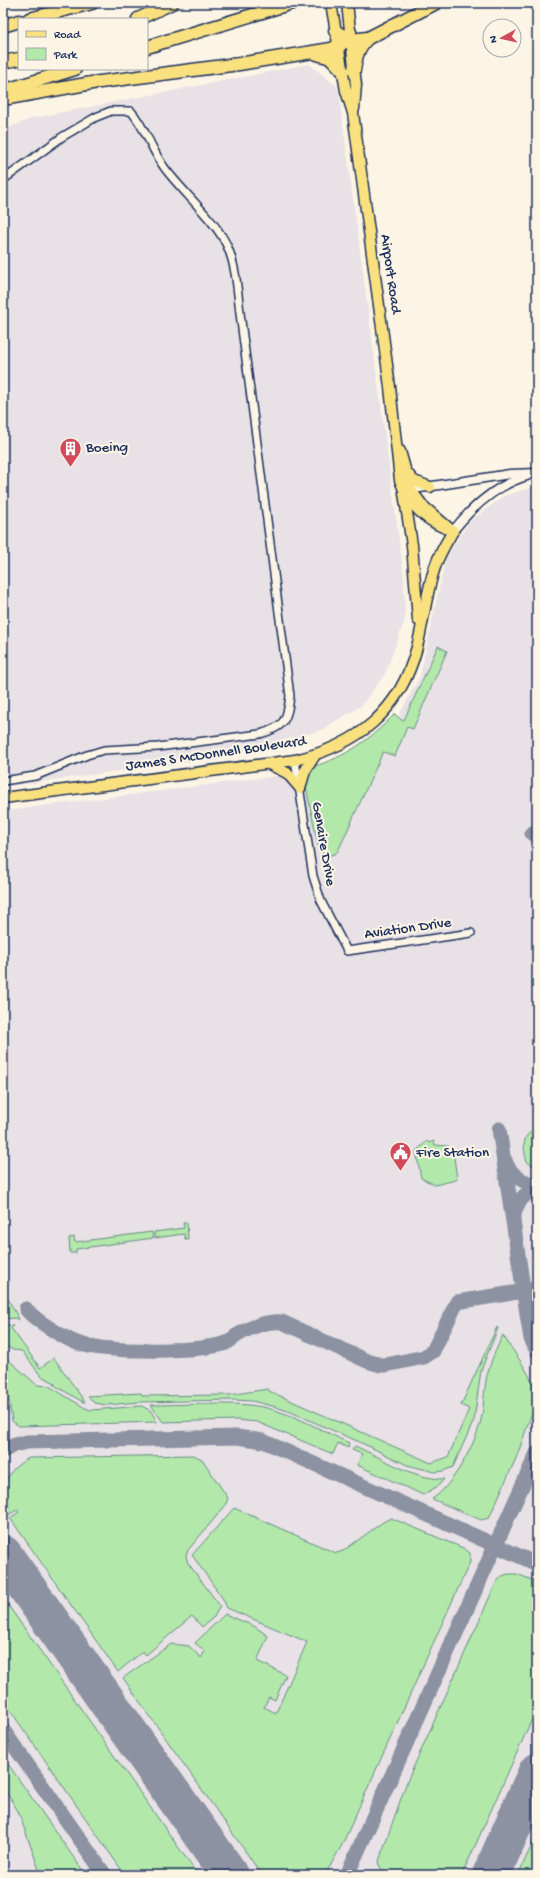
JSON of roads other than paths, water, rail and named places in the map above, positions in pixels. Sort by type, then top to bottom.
[{"type":"highway","points":[[33,18],[72,3]]},
{"type":"highway","points":[[34,18],[92,3]]},
{"type":"highway","points":[[140,18],[172,3]]},
{"type":"highway","points":[[148,47],[292,3]]},
{"type":"highway","points":[[3,99],[92,83],[239,64],[311,52],[346,39],[368,38],[436,3]]},
{"type":"highway","points":[[3,26],[18,22]]},
{"type":"highway","points":[[148,40],[199,31]]},
{"type":"highway","points":[[335,31],[346,39]]},
{"type":"highway","points":[[311,52],[331,58],[348,71],[357,53],[368,38]]},
{"type":"highway","points":[[3,62],[18,59]]},
{"type":"highway","points":[[3,69],[18,66]]},
{"type":"highway","points":[[3,91],[72,70]]},
{"type":"main road","points":[[331,3],[335,31]]},
{"type":"main road","name":"Airport Road","points":[[347,3],[346,39],[348,71],[396,438],[397,468],[417,510],[436,525],[452,531]]},
{"type":"main road","name":"Airport Road","points":[[396,438],[406,471],[417,595],[418,641]]},
{"type":"main road","points":[[406,471],[414,481],[430,487]]},
{"type":"main road","name":"James S McDonnell Boulevard","points":[[3,798],[295,760],[315,755],[349,741],[373,723],[383,712],[406,678],[418,641],[433,574],[441,552],[452,531]]},
{"type":"main road","points":[[300,788],[305,771],[315,755]]},
{"type":"main road","points":[[269,764],[287,773],[300,788]]},
{"type":"street","points":[[3,180],[62,137],[96,117],[111,111],[131,112],[139,121],[152,150],[165,168],[220,233],[228,249],[232,262],[241,321],[290,696],[288,715],[281,725],[273,731],[158,747],[104,750],[87,755],[35,776],[3,781]]},
{"type":"street","name":"James S McDonnell Boulevard","points":[[407,490],[510,474],[537,473]]},
{"type":"street","name":"James S McDonnell Boulevard","points":[[452,531],[490,494],[517,479],[537,473]]},
{"type":"street","name":"Genaire Drive","points":[[295,760],[313,876],[321,900],[347,951]]},
{"type":"street","name":"Aviation Drive","points":[[347,951],[472,933]]},
{"type":"place","name":"Boeing","points":[[71,468]]},
{"type":"place","name":"Fire Station","points":[[400,1172]]}]
